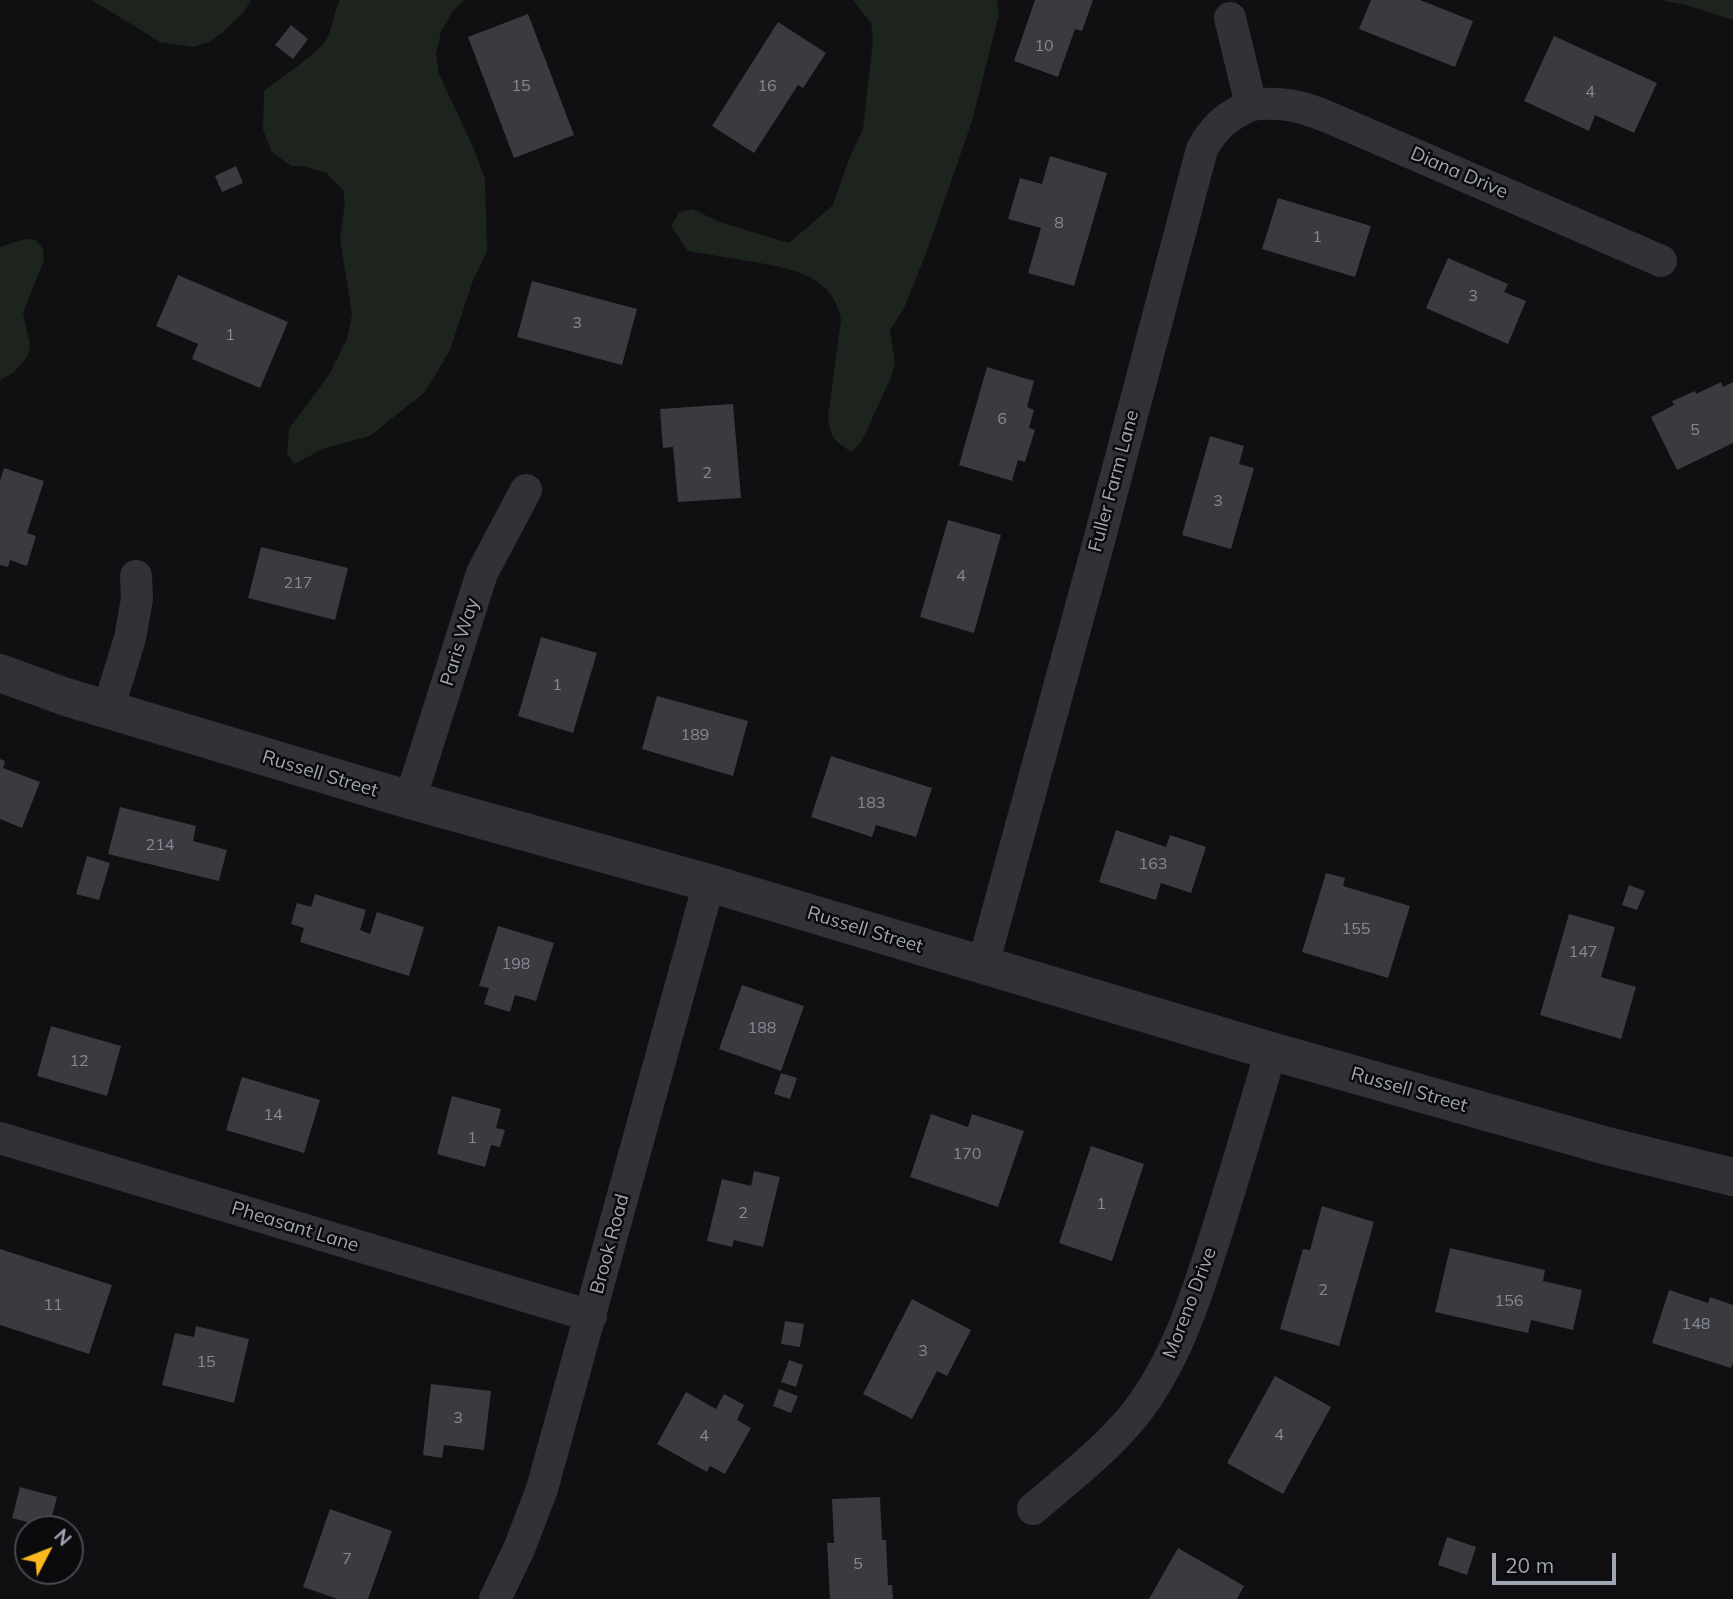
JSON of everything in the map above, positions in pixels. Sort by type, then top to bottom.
[{"type":"street","points":[[1230,18],[1251,105]]},
{"type":"street","name":"Diana Drive","points":[[1251,105],[1284,103],[1306,108],[1661,261]]},
{"type":"street","name":"Fuller Farm Lane","points":[[983,965],[1202,149],[1218,125],[1233,113],[1251,105]]},
{"type":"street","name":"Paris Way","points":[[410,800],[482,573],[526,490]]},
{"type":"street","points":[[108,710],[130,638],[137,599],[136,576]]},
{"type":"street","name":"Russell Street","points":[[0,673],[66,697],[410,800],[709,883],[1271,1051],[1607,1146],[1733,1178]]},
{"type":"street","name":"Brook Road","points":[[495,1599],[519,1549],[542,1489],[709,883]]},
{"type":"street","name":"Moreno Drive","points":[[1033,1509],[1123,1428],[1147,1397],[1167,1364],[1194,1301],[1271,1051]]},
{"type":"street","name":"Pheasant Lane","points":[[0,1138],[591,1316]]},
{"type":"shaded area","points":[[92,0],[251,0],[244,12],[222,33],[209,42],[193,47],[160,42]]},
{"type":"shaded area","points":[[340,0],[464,0],[452,12],[441,32],[436,54],[439,74],[485,179],[487,251],[472,283],[450,350],[425,392],[370,436],[325,448],[294,464],[287,453],[289,429],[330,373],[347,339],[352,314],[340,239],[345,202],[343,190],[326,173],[303,166],[291,166],[272,152],[263,130],[264,91],[324,43]]},
{"type":"shaded area","points":[[853,0],[997,0],[999,14],[972,121],[927,251],[904,308],[890,330],[895,363],[891,377],[862,441],[852,452],[834,438],[829,424],[841,320],[837,304],[829,292],[819,283],[792,270],[688,251],[671,226],[679,212],[693,209],[719,222],[789,243],[833,205],[863,129],[873,39],[871,23]]},
{"type":"shaded area","points":[[1660,0],[1733,0],[1733,20],[1686,5]]},
{"type":"shaded area","points":[[24,239],[36,240],[43,249],[44,260],[23,313],[30,345],[28,356],[13,373],[0,380],[0,247]]},
{"type":"building","points":[[1035,0],[1093,0],[1082,31],[1075,29],[1058,77],[1014,61]]},
{"type":"building","points":[[1371,0],[1420,0],[1473,21],[1455,67],[1359,29]]},
{"type":"building","points":[[528,14],[574,135],[514,158],[468,37]]},
{"type":"building","points":[[778,22],[826,53],[803,88],[798,85],[754,153],[712,126]]},
{"type":"building","points":[[291,25],[308,39],[293,59],[275,45]]},
{"type":"building","points":[[1554,36],[1657,83],[1634,133],[1595,115],[1589,131],[1524,101]]},
{"type":"building","points":[[1050,156],[1107,173],[1074,286],[1028,273],[1041,228],[1008,219],[1020,178],[1042,184]]},
{"type":"building","points":[[236,166],[243,183],[222,192],[215,176]]},
{"type":"building","points":[[1278,198],[1371,226],[1355,277],[1262,249]]},
{"type":"building","points":[[1448,258],[1508,284],[1504,292],[1526,301],[1508,344],[1426,308]]},
{"type":"building","points":[[178,275],[288,322],[260,388],[192,359],[198,344],[156,326]]},
{"type":"building","points":[[532,281],[637,309],[622,365],[517,337]]},
{"type":"building","points":[[987,367],[1034,381],[1027,407],[1034,410],[1029,428],[1035,430],[1025,462],[1018,460],[1012,481],[959,465]]},
{"type":"building","points":[[1721,382],[1723,387],[1733,382],[1733,443],[1677,470],[1651,417],[1674,405],[1672,401],[1695,391],[1696,394]]},
{"type":"building","points":[[733,404],[741,498],[678,502],[673,447],[663,448],[660,409]]},
{"type":"building","points":[[1210,436],[1244,446],[1239,464],[1254,468],[1231,549],[1182,535]]},
{"type":"building","points":[[4,468],[44,481],[27,533],[36,536],[27,566],[10,560],[8,567],[0,565],[0,481]]},
{"type":"building","points":[[948,520],[1001,535],[974,633],[920,617]]},
{"type":"building","points":[[261,547],[348,568],[335,620],[248,598]]},
{"type":"building","points":[[541,637],[597,653],[573,733],[518,716]]},
{"type":"building","points":[[657,696],[748,721],[733,776],[642,749]]},
{"type":"building","points":[[831,756],[932,788],[916,837],[876,825],[872,837],[811,817]]},
{"type":"building","points":[[0,759],[5,761],[3,768],[40,782],[22,828],[0,819]]},
{"type":"building","points":[[120,807],[196,826],[193,841],[227,850],[219,881],[108,854]]},
{"type":"building","points":[[1116,830],[1166,847],[1170,835],[1206,847],[1191,893],[1161,883],[1156,900],[1099,882]]},
{"type":"building","points":[[87,856],[110,863],[99,900],[76,894]]},
{"type":"building","points":[[1326,873],[1345,878],[1343,886],[1410,906],[1388,978],[1302,952]]},
{"type":"building","points":[[1629,885],[1645,891],[1637,910],[1622,905]]},
{"type":"building","points":[[315,894],[366,910],[360,930],[370,934],[377,912],[424,927],[409,976],[300,942],[304,928],[291,924],[297,903],[311,907]]},
{"type":"building","points":[[1569,914],[1615,927],[1601,977],[1636,987],[1621,1039],[1540,1015]]},
{"type":"building","points":[[498,926],[554,943],[536,1001],[515,995],[510,1012],[484,1004],[489,988],[479,986]]},
{"type":"building","points":[[742,985],[804,1006],[781,1071],[719,1049]]},
{"type":"building","points":[[51,1026],[121,1046],[107,1096],[37,1076]]},
{"type":"building","points":[[781,1073],[797,1078],[790,1099],[774,1094]]},
{"type":"building","points":[[242,1077],[320,1100],[304,1153],[226,1130]]},
{"type":"building","points":[[452,1096],[501,1109],[496,1128],[505,1130],[500,1147],[491,1145],[485,1167],[437,1154]]},
{"type":"building","points":[[931,1114],[968,1127],[972,1114],[1024,1131],[998,1207],[910,1177]]},
{"type":"building","points":[[1091,1146],[1144,1164],[1112,1261],[1059,1243]]},
{"type":"building","points":[[754,1171],[780,1177],[763,1247],[734,1240],[732,1247],[707,1241],[722,1179],[751,1186]]},
{"type":"building","points":[[1322,1206],[1374,1222],[1339,1346],[1280,1329],[1303,1249],[1310,1250]]},
{"type":"building","points":[[1450,1248],[1545,1270],[1543,1281],[1582,1290],[1573,1330],[1531,1320],[1528,1333],[1435,1312]]},
{"type":"building","points":[[0,1249],[112,1285],[89,1354],[0,1325]]},
{"type":"building","points":[[1669,1290],[1708,1303],[1710,1297],[1733,1305],[1731,1368],[1652,1343]]},
{"type":"building","points":[[912,1299],[971,1330],[947,1376],[937,1371],[912,1419],[863,1394]]},
{"type":"building","points":[[785,1321],[804,1324],[800,1347],[781,1344]]},
{"type":"building","points":[[196,1326],[249,1339],[234,1403],[162,1385],[175,1333],[194,1337]]},
{"type":"building","points":[[789,1360],[803,1365],[796,1387],[781,1382]]},
{"type":"building","points":[[1275,1376],[1331,1407],[1283,1494],[1227,1463]]},
{"type":"building","points":[[431,1384],[491,1391],[484,1450],[444,1445],[442,1458],[423,1455]]},
{"type":"building","points":[[779,1389],[798,1396],[791,1413],[773,1406]]},
{"type":"building","points":[[686,1392],[716,1409],[724,1394],[744,1405],[737,1420],[751,1428],[725,1474],[710,1466],[707,1472],[657,1444]]},
{"type":"building","points":[[20,1487],[57,1497],[52,1515],[14,1515],[12,1518]]},
{"type":"building","points":[[880,1497],[882,1540],[886,1540],[888,1585],[892,1585],[893,1599],[830,1599],[827,1543],[834,1543],[832,1499]]},
{"type":"building","points":[[330,1509],[392,1531],[368,1599],[338,1599],[303,1587]]},
{"type":"building","points":[[1447,1537],[1476,1547],[1467,1575],[1438,1565]]},
{"type":"building","points":[[1178,1548],[1244,1586],[1237,1599],[1149,1599]]}]
